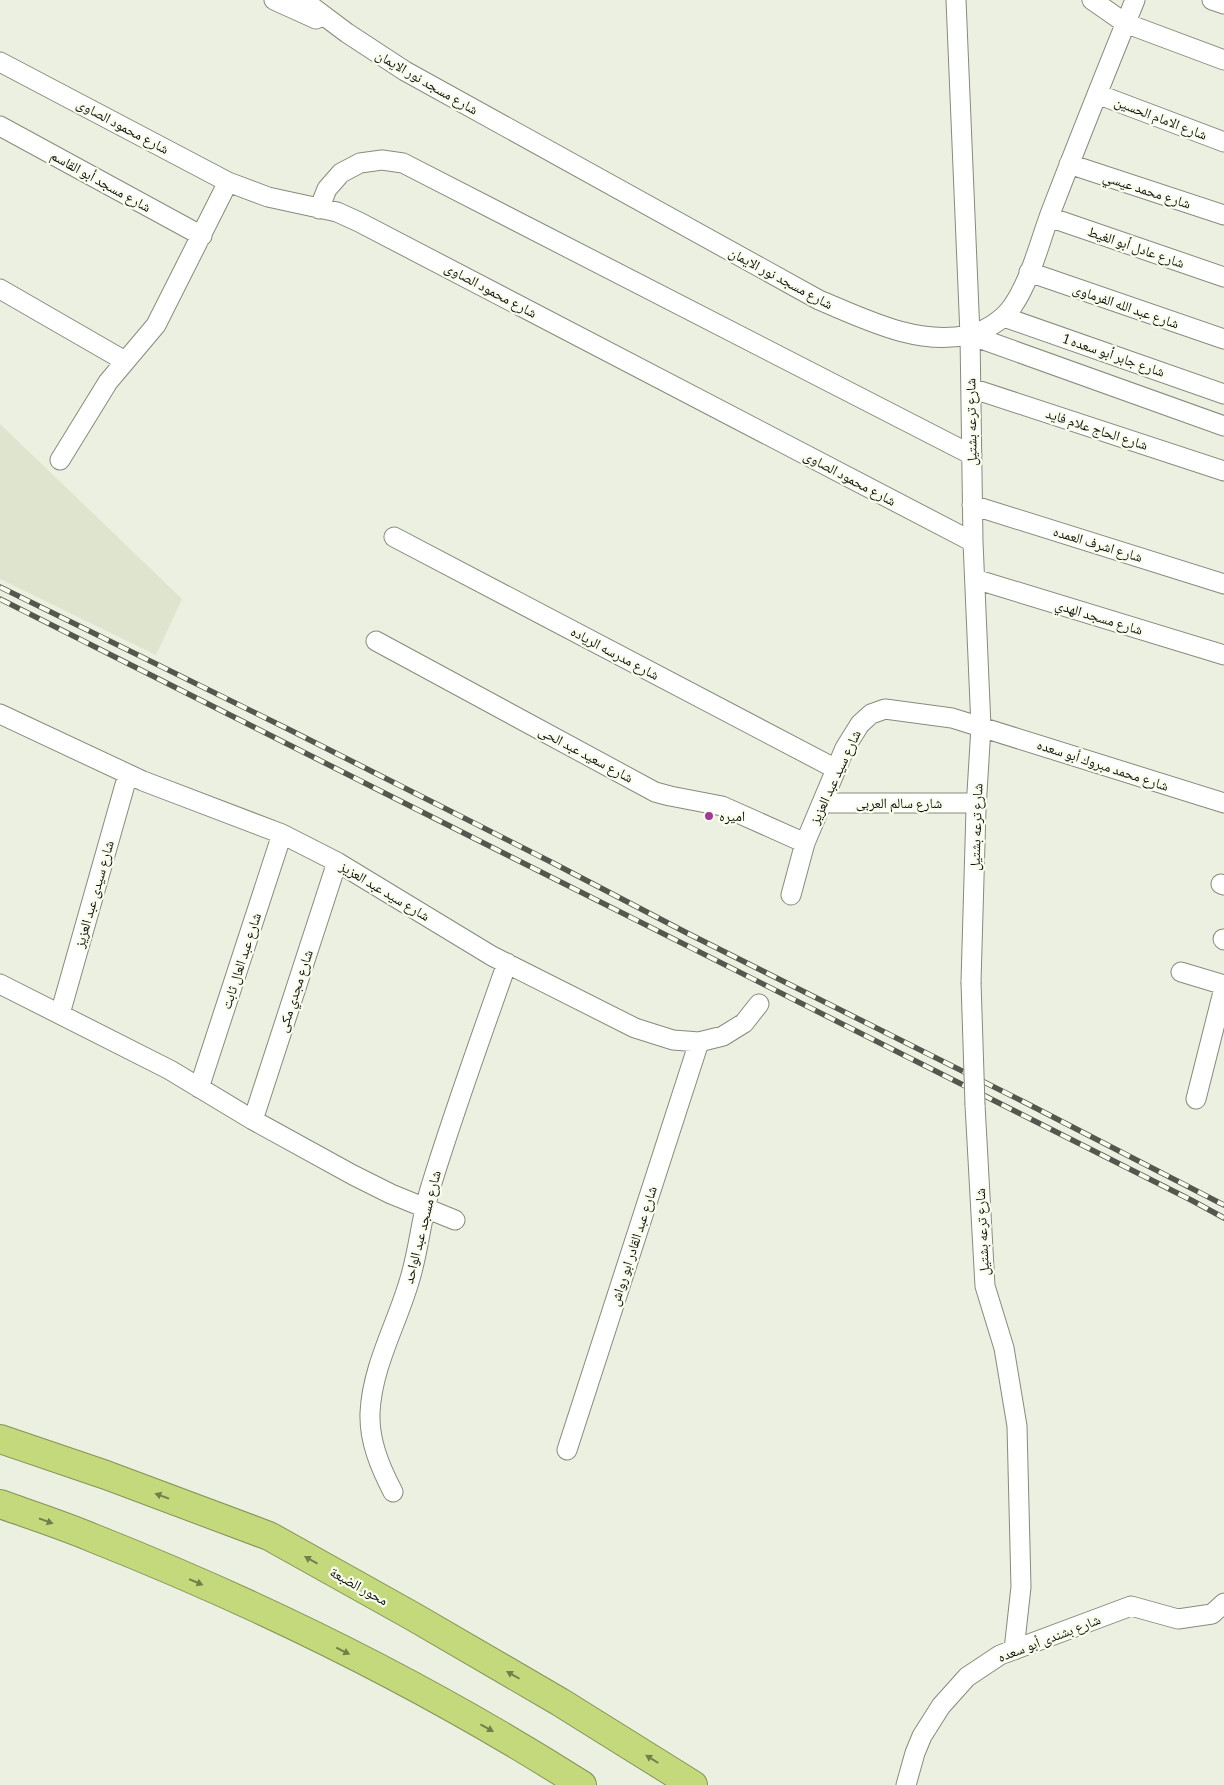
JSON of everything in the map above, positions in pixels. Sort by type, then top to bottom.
[{"type":"highway","name":"محور الضبعة","points":[[0,1439],[269,1536],[414,1616],[568,1707],[693,1785]]},
{"type":"highway","points":[[0,1504],[92,1537],[242,1601],[389,1673],[532,1753],[582,1785]]},
{"type":"street","points":[[274,0],[347,33]]},
{"type":"street","name":"شارع مسجد نور الايمان","points":[[303,0],[347,33],[404,71],[819,300],[876,324],[912,334],[935,337],[970,335],[1004,317],[1013,306],[1029,272],[1134,0]]},
{"type":"street","name":"شارع ترعه بشتيل","points":[[956,0],[970,335],[973,542],[981,727],[971,982],[975,1105],[985,1286],[1004,1348],[1017,1426],[1022,1587],[1014,1650]]},
{"type":"street","points":[[1092,0],[1125,23],[1224,60]]},
{"type":"street","points":[[1212,0],[1224,4]]},
{"type":"street","name":"شارع محمود الصاوى","points":[[0,62],[228,182],[268,197],[337,212],[359,222],[973,542]]},
{"type":"street","name":"شارع الامام الحسين","points":[[1097,94],[1224,142]]},
{"type":"street","name":"شارع مسجد أبو القاسم","points":[[0,126],[202,236]]},
{"type":"street","points":[[319,209],[327,189],[341,173],[360,163],[382,160],[403,163],[972,455]]},
{"type":"street","name":"شارع محمد عيسي","points":[[1070,164],[1224,215]]},
{"type":"street","points":[[60,460],[108,382],[156,325],[228,182]]},
{"type":"street","name":"شارع عادل أبو الغيط","points":[[1049,217],[1224,277]]},
{"type":"street","name":"شارع عبد الله الفرماوى","points":[[1029,272],[1224,339]]},
{"type":"street","points":[[0,290],[125,361]]},
{"type":"street","name":"شارع جابر أبو سعده 1","points":[[1004,317],[1224,394]]},
{"type":"street","points":[[970,335],[1224,426]]},
{"type":"street","name":"شارع الحاج علام فايد","points":[[971,388],[1224,470]]},
{"type":"street","name":"شارع اشرف العمده","points":[[972,505],[1224,584]]},
{"type":"street","name":"شارع مدرسه الرياده","points":[[394,537],[836,769]]},
{"type":"street","name":"شارع مسجد الهدي","points":[[975,579],[1224,655]]},
{"type":"street","name":"شارع سعيد عبد الحى","points":[[376,641],[655,792],[722,806],[805,843]]},
{"type":"street","name":"شارع سيد عبد العزيز","points":[[791,895],[805,843],[845,748],[860,724],[871,714],[885,708],[952,718],[981,727]]},
{"type":"street","name":"شارع سيد عبد العزيز","points":[[1,716],[128,774],[282,834],[337,862],[507,963],[635,1028],[673,1040],[700,1042],[723,1036],[744,1023],[759,1004]]},
{"type":"street","name":"شارع محمد مبروك أبو سعده","points":[[981,727],[1224,804]]},
{"type":"street","name":"شارع سيدى عبد العزيز","points":[[60,1014],[128,774]]},
{"type":"street","name":"شارع سالم العربى","points":[[822,803],[977,803]]},
{"type":"street","name":"شارع عبد العال ثابت","points":[[199,1088],[282,834]]},
{"type":"street","name":"شارع مجدي مكى","points":[[253,1120],[337,862]]},
{"type":"street","name":"شارع مسجد عبد الواحد","points":[[393,1492],[383,1474],[376,1455],[370,1415],[376,1375],[411,1275],[425,1208],[437,1168],[507,963]]},
{"type":"street","points":[[1181,972],[1224,986],[1196,1099]]},
{"type":"street","points":[[0,984],[170,1070],[253,1120],[352,1175],[391,1194],[455,1220]]},
{"type":"street","name":"شارع عبد القادر ابو رواش","points":[[567,1450],[700,1042]]},
{"type":"street","name":"شارع بشندى أبو سعده","points":[[906,1785],[922,1736],[941,1706],[967,1677],[1000,1655],[1131,1606],[1178,1619],[1212,1614],[1224,1603]]},
{"type":"shaded area","points":[[0,424],[182,599],[156,655],[0,579]]},
{"type":"railway","points":[[0,587],[290,730],[1224,1205]]},
{"type":"railway","points":[[0,599],[1224,1218]]},
{"type":"place","name":"اميره","points":[[709,816]]}]
